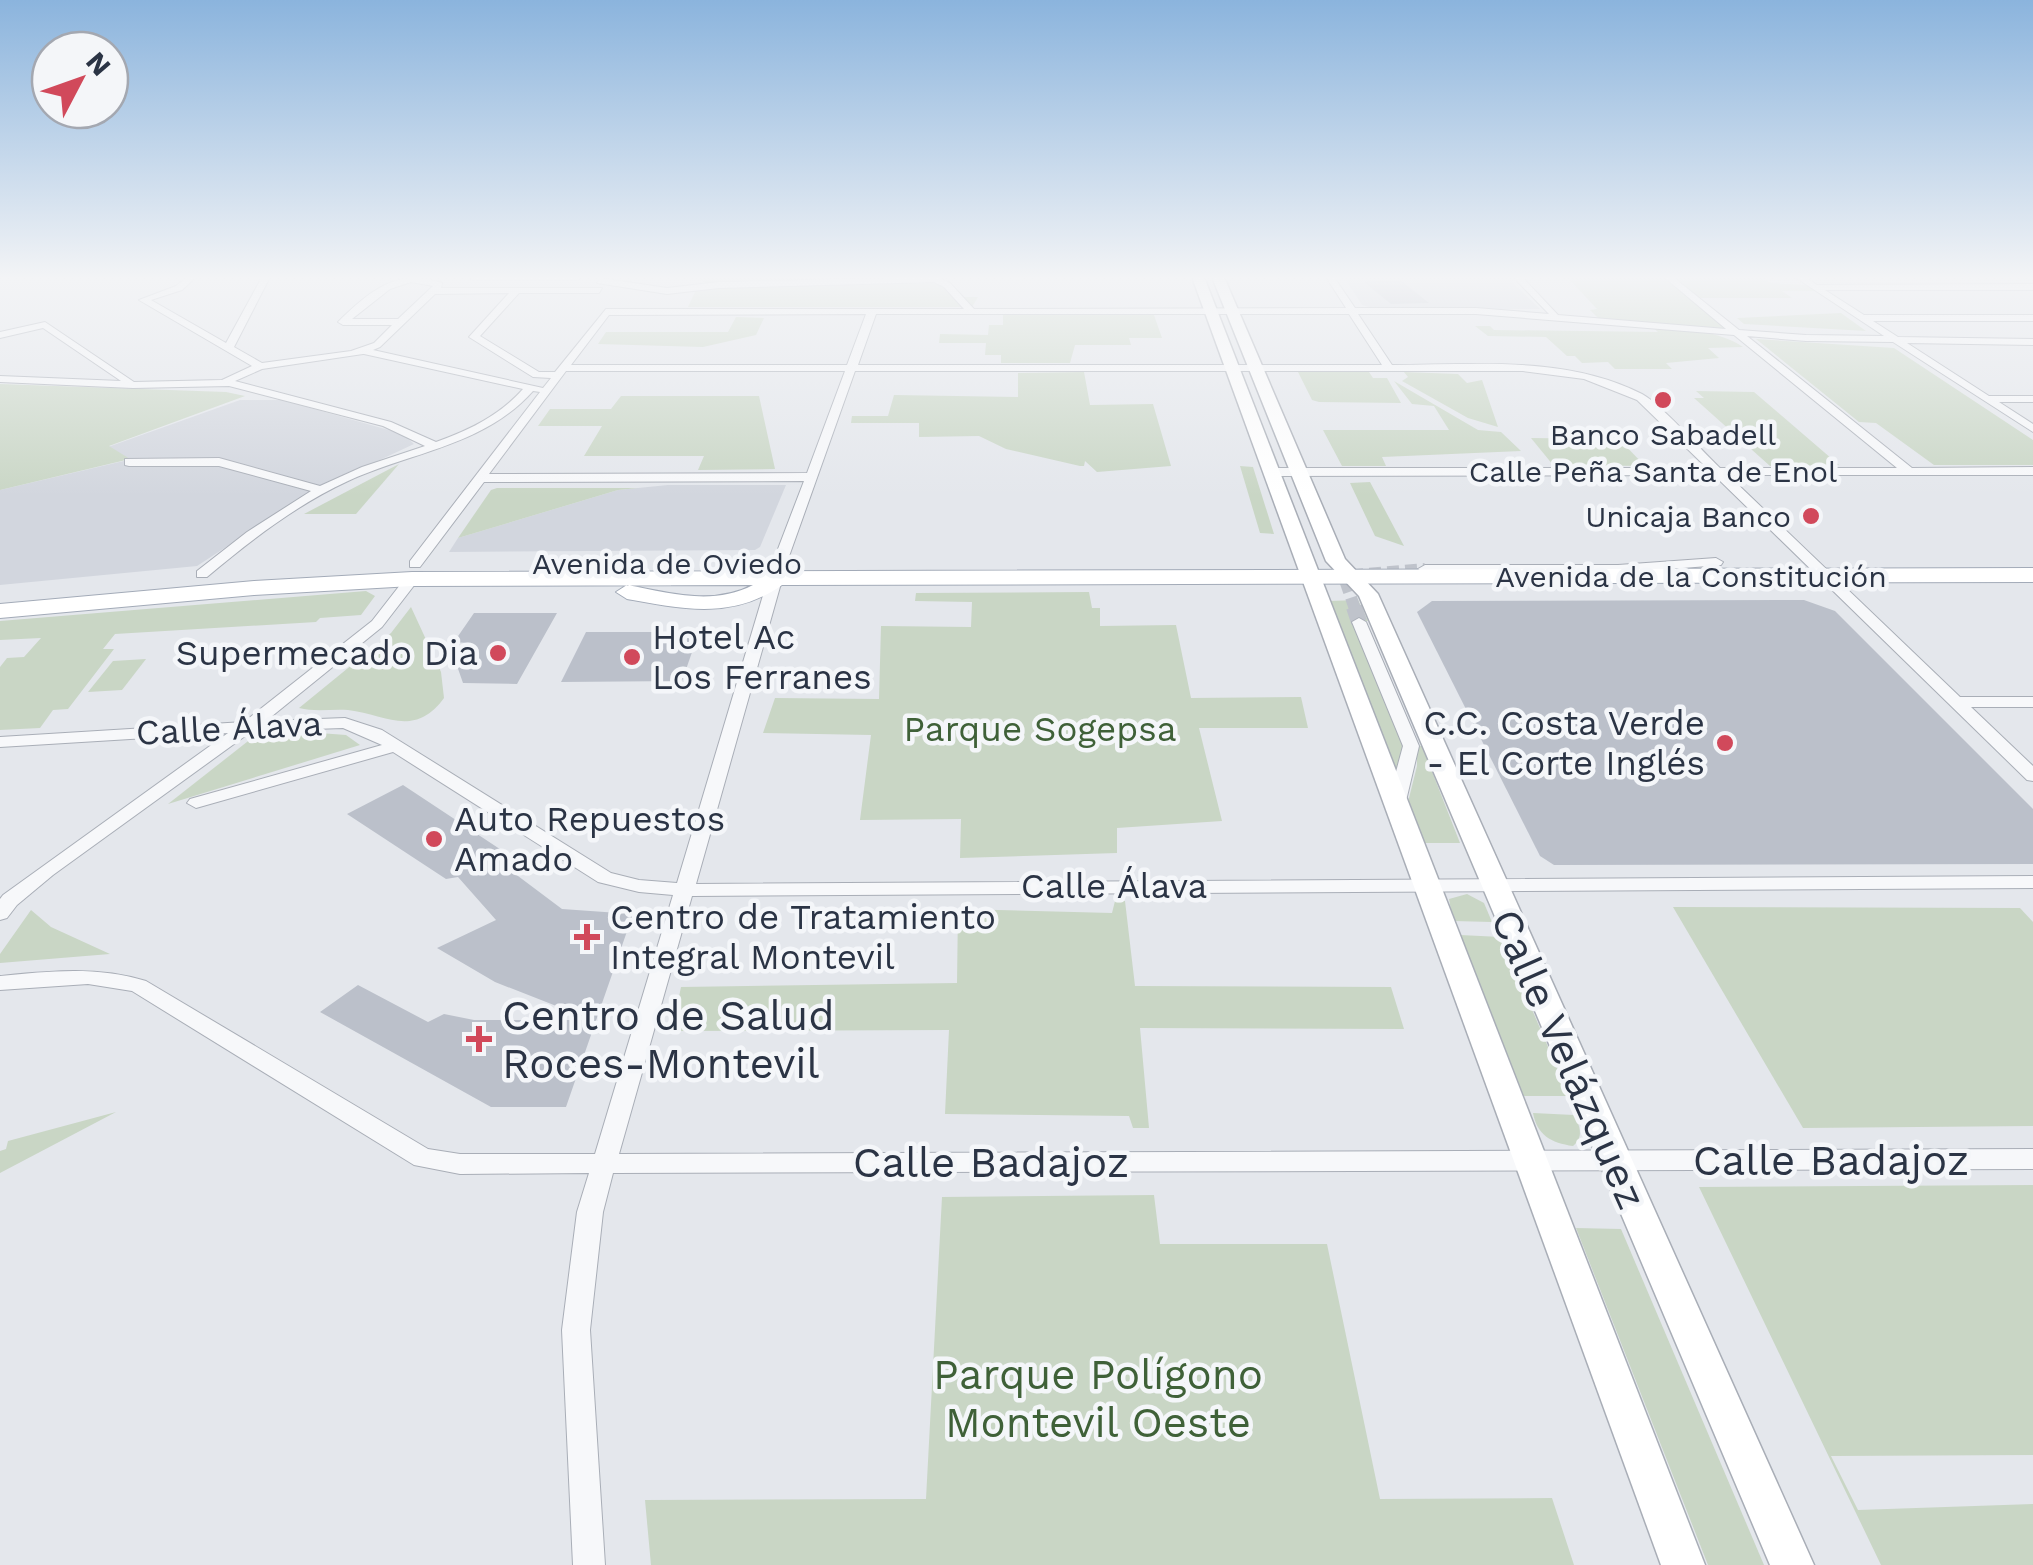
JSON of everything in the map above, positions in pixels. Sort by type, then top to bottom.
[{"type":"main road","name":"Avenida de la Constitución","points":[[1342,568],[1809,560],[2033,561]]},
{"type":"main road","name":"Avenida de la Constitución","points":[[1342,568],[1827,577],[2033,575]]},
{"type":"main road","name":"Avenida de Oviedo","points":[[0,595],[202,574],[1342,568]]},
{"type":"main road","name":"Avenida de Oviedo","points":[[0,612],[414,572],[536,579],[705,604],[748,598],[778,570]]},
{"type":"street","points":[[80,350],[133,384]]},
{"type":"street","points":[[234,350],[260,366]]},
{"type":"street","points":[[364,350],[529,389],[548,389]]},
{"type":"street","points":[[225,382],[260,366],[364,350]]},
{"type":"street","points":[[497,350],[537,375],[850,367],[1524,368],[1559,370],[1612,383],[1641,398],[2033,776]]},
{"type":"street","points":[[5,906],[250,725],[377,624],[578,350]]},
{"type":"street","points":[[590,1565],[576,1330],[590,1212],[778,570],[857,350]]},
{"type":"street","name":"Calle Velázquez","points":[[1227,350],[1683,1565]]},
{"type":"street","name":"Calle Velázquez","points":[[1248,350],[1342,568],[1369,598],[1792,1565]]},
{"type":"street","points":[[1377,350],[1388,367]]},
{"type":"street","points":[[1758,350],[1910,472]]},
{"type":"street","points":[[1912,350],[2033,429]]},
{"type":"street","points":[[0,379],[133,384],[225,382],[387,424],[432,445]]},
{"type":"street","points":[[202,574],[230,550],[322,490],[503,417],[529,389]]},
{"type":"street","points":[[1987,399],[2033,399]]},
{"type":"street","points":[[128,462],[219,462],[322,490]]},
{"type":"street","name":"Calle Peña Santa de Enol","points":[[1273,472],[2033,471]]},
{"type":"street","points":[[481,478],[811,477]]},
{"type":"street","name":"Avenida de la Constitución","points":[[1426,569],[1618,569],[1716,562]]},
{"type":"street","points":[[1360,622],[1411,746],[1396,805]]},
{"type":"street","points":[[1956,702],[2033,702]]},
{"type":"street","name":"Calle Álava","points":[[0,742],[250,725],[346,723],[396,746],[605,878],[683,890],[2033,882]]},
{"type":"street","points":[[196,803],[396,746]]},
{"type":"street","name":"Calle Badajoz","points":[[0,984],[76,976],[118,978],[140,986],[422,1158],[460,1164],[2033,1159]]},
{"type":"shaded area","points":[[240,400],[282,400],[403,434],[414,444],[307,494],[197,566],[0,585],[0,490],[128,460],[108,447]]},
{"type":"shaded area","points":[[668,485],[786,485],[760,547],[755,550],[449,552],[458,538],[618,490]]},
{"type":"green space","points":[[985,350],[1074,350],[1070,363],[1001,363],[1001,355],[985,355]]},
{"type":"green space","points":[[1560,350],[1710,350],[1719,358],[1666,363],[1672,369],[1615,369],[1608,362],[1582,363],[1575,356],[1567,356]]},
{"type":"green space","points":[[1770,350],[1897,350],[2033,440],[2033,465],[1934,465],[1876,423],[1859,422]]},
{"type":"green space","points":[[1084,372],[1090,405],[1153,404],[1171,466],[1097,472],[1085,461],[1080,466],[1006,449],[979,436],[919,437],[919,423],[851,423],[852,416],[888,416],[894,395],[1018,397],[1018,373]]},
{"type":"green space","points":[[1298,372],[1369,372],[1373,378],[1387,378],[1401,403],[1312,400]]},
{"type":"green space","points":[[1404,372],[1458,374],[1467,383],[1482,380],[1498,427],[1468,418],[1402,381],[1408,377]]},
{"type":"green space","points":[[1394,381],[1478,430],[1501,432],[1521,451],[1382,457],[1386,466],[1342,466],[1323,430],[1449,430],[1434,406],[1412,404]]},
{"type":"green space","points":[[0,384],[226,392],[245,396],[109,446],[130,459],[0,490]]},
{"type":"green space","points":[[1696,391],[1754,392],[1839,465],[1770,466],[1694,398],[1704,398]]},
{"type":"green space","points":[[621,396],[759,396],[775,469],[698,470],[704,456],[584,456],[602,426],[538,426],[550,409],[611,409]]},
{"type":"green space","points":[[1531,438],[1619,439],[1645,466],[1553,465]]},
{"type":"green space","points":[[399,464],[356,514],[304,514]]},
{"type":"green space","points":[[1240,466],[1253,467],[1274,534],[1260,533]]},
{"type":"green space","points":[[1370,482],[1404,546],[1375,536],[1350,483]]},
{"type":"green space","points":[[638,488],[618,490],[458,538],[491,490]]},
{"type":"green space","points":[[366,591],[375,596],[361,615],[320,618],[316,622],[115,634],[103,649],[114,649],[68,709],[53,710],[40,728],[0,730],[0,667],[7,658],[24,657],[41,638],[0,640],[0,621]]},
{"type":"green space","name":"Parque Sogepsa","points":[[1089,592],[1092,608],[1100,608],[1100,626],[1176,625],[1191,698],[1301,697],[1308,728],[1199,728],[1222,821],[1117,828],[1117,853],[960,858],[961,819],[860,820],[871,735],[763,733],[775,698],[879,699],[881,626],[971,627],[972,602],[915,601],[916,593]]},
{"type":"green space","points":[[1358,600],[1368,621],[1354,621],[1402,743],[1404,754],[1396,770],[1329,601]]},
{"type":"green space","points":[[411,607],[441,672],[444,698],[433,710],[422,718],[399,721],[348,710],[299,708],[391,633]]},
{"type":"green space","points":[[146,659],[122,690],[88,692],[113,661]]},
{"type":"green space","points":[[306,732],[346,735],[360,745],[168,804],[252,738]]},
{"type":"green space","points":[[1417,746],[1422,746],[1460,843],[1424,843],[1408,802],[1417,766]]},
{"type":"green space","points":[[1467,894],[1484,903],[1492,922],[1453,921],[1449,899]]},
{"type":"green space","points":[[1115,901],[1125,901],[1135,986],[1391,987],[1404,1029],[1140,1028],[1149,1128],[1133,1128],[1129,1116],[945,1114],[949,1030],[672,1031],[681,987],[957,983],[958,909],[1112,913]]},
{"type":"green space","points":[[1673,907],[2020,908],[2033,922],[2033,1126],[1803,1128]]},
{"type":"green space","points":[[31,910],[51,927],[110,954],[0,963],[0,954]]},
{"type":"green space","points":[[1460,935],[1501,937],[1569,1096],[1523,1096]]},
{"type":"green space","points":[[116,1112],[0,1173],[0,1151],[6,1149],[8,1141]]},
{"type":"green space","points":[[1533,1113],[1574,1115],[1579,1139],[1573,1146],[1546,1137]]},
{"type":"green space","points":[[2033,1185],[2033,1455],[1831,1456],[1858,1510],[2033,1504],[2033,1565],[1881,1565],[1699,1187]]},
{"type":"green space","name":"Parque Polígono Montevil Oeste","points":[[1154,1195],[1160,1244],[1327,1244],[1380,1499],[1552,1498],[1574,1565],[651,1565],[645,1500],[926,1499],[942,1197]]},
{"type":"green space","points":[[1576,1228],[1621,1229],[1764,1565],[1708,1565]]},
{"type":"building","name":"C.C. Costa Verde - El Corte Inglés","points":[[1804,600],[1835,611],[2033,809],[2033,864],[1554,865],[1540,856],[1417,612],[1432,601]]},
{"type":"building","name":"Supermecado Dia","points":[[474,613],[557,613],[517,684],[463,683],[456,663],[468,643],[454,642]]},
{"type":"building","name":"Hotel Ac Los Ferranes","points":[[586,632],[699,632],[682,681],[561,682]]},
{"type":"building","points":[[403,785],[521,863],[506,867],[562,909],[633,914],[566,1107],[491,1107],[320,1012],[358,985],[428,1022],[444,1014],[474,1020],[592,1020],[495,982],[437,948],[496,920],[458,877],[446,879],[347,814]]},
{"type":"tunnel","points":[[1355,609],[1346,583],[1355,575],[1425,569]]},
{"type":"tunnel","points":[[1354,607],[1359,622]]},
{"type":"place","name":"Banco Sabadell","points":[[1663,400]]},
{"type":"place","name":"Unicaja Banco","points":[[1811,516]]},
{"type":"place","name":"Supermecado Dia","points":[[498,653]]},
{"type":"place","name":"Hotel Ac Los Ferranes","points":[[632,657]]},
{"type":"place","name":"C.C. Costa Verde - El Corte Inglés","points":[[1725,743]]},
{"type":"place","name":"Auto Repuestos Amado","points":[[434,839]]},
{"type":"place","name":"Centro de Tratamiento Integral Montevil","points":[[587,937]]},
{"type":"place","name":"Centro de Salud Roces-Montevil","points":[[479,1039]]}]
